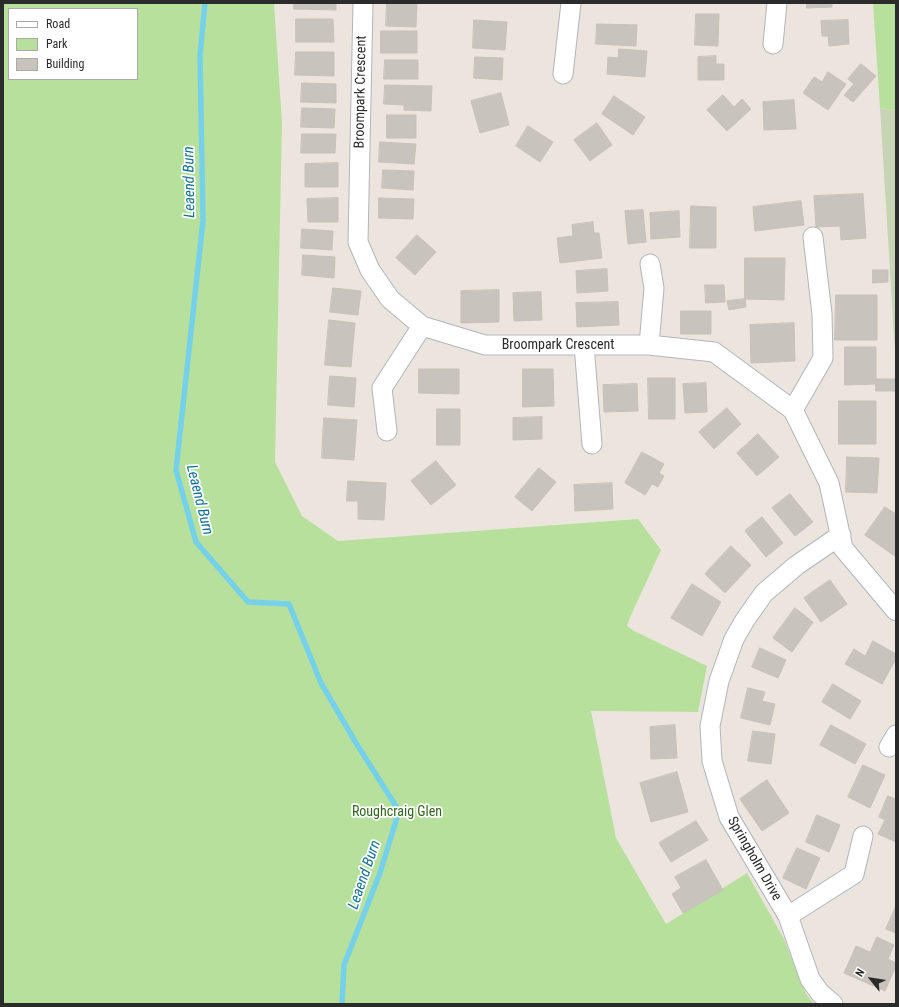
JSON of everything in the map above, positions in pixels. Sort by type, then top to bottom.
[{"type":"street","name":"Broompark Crescent","points":[[362,3],[358,242],[370,270],[390,299],[422,326],[485,345],[649,345],[714,352],[793,410],[829,483],[843,548],[896,611]]},
{"type":"street","points":[[563,74],[571,3]]},
{"type":"street","points":[[773,44],[777,3]]},
{"type":"street","points":[[793,410],[823,358],[822,314],[813,238]]},
{"type":"street","points":[[649,345],[654,288],[650,264]]},
{"type":"street","points":[[387,432],[382,388],[422,326]]},
{"type":"street","points":[[584,345],[592,444]]},
{"type":"street","name":"Springholm Drive","points":[[833,1004],[820,993],[810,979],[788,916],[729,817],[712,761],[710,726],[719,681],[734,639],[745,620],[764,593],[797,565],[840,534]]},
{"type":"street","points":[[788,916],[854,874],[863,836]]},
{"type":"green space","name":"Roughcraig Glen","points":[[3,3],[274,3],[282,123],[275,462],[302,516],[338,541],[638,519],[661,550],[627,626],[634,631],[707,666],[698,712],[591,711],[616,838],[666,924],[747,873],[784,939],[806,994],[814,1004],[3,1004]]},
{"type":"green space","points":[[873,3],[896,3],[896,111],[880,108]]},
{"type":"green space","points":[[880,108],[896,111],[896,360],[894,337]]},
{"type":"building","points":[[294,3],[336,3],[336,10],[294,9]]},
{"type":"building","points":[[387,3],[417,3],[416,27],[386,26]]},
{"type":"building","points":[[807,3],[832,3],[832,7],[807,8]]},
{"type":"building","points":[[696,14],[719,14],[718,46],[695,45]]},
{"type":"building","points":[[296,19],[333,19],[334,42],[296,42]]},
{"type":"building","points":[[474,20],[507,22],[505,50],[473,48]]},
{"type":"building","points":[[848,20],[849,44],[829,46],[828,36],[822,36],[821,21]]},
{"type":"building","points":[[597,24],[637,25],[636,46],[596,44]]},
{"type":"building","points":[[381,31],[417,31],[417,53],[381,53]]},
{"type":"building","points":[[619,49],[647,51],[645,77],[607,74],[608,57],[618,58]]},
{"type":"building","points":[[296,52],[334,52],[334,76],[295,75]]},
{"type":"building","points":[[716,56],[716,64],[724,64],[724,80],[698,80],[698,57]]},
{"type":"building","points":[[475,57],[503,58],[502,80],[474,78]]},
{"type":"building","points":[[385,60],[418,60],[418,79],[384,79]]},
{"type":"building","points":[[861,64],[876,76],[853,102],[844,95],[854,84],[848,79]]},
{"type":"building","points":[[828,72],[846,84],[828,110],[803,93],[814,77],[822,82]]},
{"type":"building","points":[[302,83],[336,84],[336,103],[301,102]]},
{"type":"building","points":[[385,85],[432,86],[431,111],[404,110],[404,105],[384,104]]},
{"type":"building","points":[[501,93],[509,125],[480,133],[471,101]]},
{"type":"building","points":[[723,95],[734,107],[742,99],[751,109],[727,131],[707,110]]},
{"type":"building","points":[[614,96],[645,117],[633,135],[602,114]]},
{"type":"building","points":[[794,100],[796,129],[764,130],[763,102]]},
{"type":"building","points":[[302,108],[335,109],[334,128],[301,127]]},
{"type":"building","points":[[387,115],[416,115],[416,138],[387,138]]},
{"type":"building","points":[[597,123],[612,145],[590,161],[574,140]]},
{"type":"building","points":[[528,126],[553,142],[540,162],[516,146]]},
{"type":"building","points":[[302,134],[336,134],[335,153],[301,153]]},
{"type":"building","points":[[380,142],[416,144],[414,164],[379,162]]},
{"type":"building","points":[[338,163],[338,187],[305,187],[305,164]]},
{"type":"building","points":[[383,170],[414,171],[413,190],[382,188]]},
{"type":"building","points":[[863,194],[866,238],[841,240],[840,226],[816,227],[814,196]]},
{"type":"building","points":[[338,198],[338,222],[308,222],[307,199]]},
{"type":"building","points":[[379,198],[414,199],[413,219],[379,218]]},
{"type":"building","points":[[801,201],[804,225],[755,231],[753,207]]},
{"type":"building","points":[[691,206],[716,207],[716,248],[690,248]]},
{"type":"building","points":[[643,210],[646,242],[628,244],[625,211]]},
{"type":"building","points":[[679,211],[680,237],[651,239],[650,213]]},
{"type":"building","points":[[593,222],[594,233],[599,233],[602,258],[560,263],[557,238],[573,236],[572,225]]},
{"type":"building","points":[[302,229],[333,231],[332,250],[301,248]]},
{"type":"building","points":[[417,235],[436,252],[415,275],[396,258]]},
{"type":"building","points":[[303,255],[335,257],[334,278],[302,275]]},
{"type":"building","points":[[745,258],[785,258],[784,300],[745,299]]},
{"type":"building","points":[[607,269],[608,291],[577,293],[576,271]]},
{"type":"building","points":[[873,270],[888,270],[888,282],[873,283]]},
{"type":"building","points":[[705,285],[724,285],[725,302],[706,303]]},
{"type":"building","points":[[333,288],[361,291],[358,315],[330,312]]},
{"type":"building","points":[[499,290],[499,322],[461,323],[461,291]]},
{"type":"building","points":[[541,292],[542,320],[514,321],[513,293]]},
{"type":"building","points":[[836,295],[877,295],[877,340],[835,340]]},
{"type":"building","points":[[745,299],[746,307],[729,310],[727,301]]},
{"type":"building","points":[[618,302],[619,325],[577,327],[576,303]]},
{"type":"building","points":[[681,311],[711,311],[711,334],[681,334]]},
{"type":"building","points":[[329,320],[355,323],[351,367],[325,365]]},
{"type":"building","points":[[794,323],[795,361],[751,363],[750,325]]},
{"type":"building","points":[[845,347],[876,347],[876,384],[845,385]]},
{"type":"building","points":[[419,369],[459,369],[459,394],[419,393]]},
{"type":"building","points":[[523,369],[553,369],[554,406],[523,407]]},
{"type":"building","points":[[330,376],[356,378],[354,407],[328,405]]},
{"type":"building","points":[[648,378],[675,378],[675,419],[649,419]]},
{"type":"building","points":[[876,379],[896,379],[895,391],[876,391]]},
{"type":"building","points":[[706,383],[707,412],[685,413],[683,384]]},
{"type":"building","points":[[637,384],[638,411],[604,412],[603,385]]},
{"type":"building","points":[[839,401],[876,401],[876,444],[839,444]]},
{"type":"building","points":[[727,408],[741,424],[714,449],[699,432]]},
{"type":"building","points":[[437,409],[460,409],[460,445],[437,445]]},
{"type":"building","points":[[542,417],[542,439],[513,440],[513,418]]},
{"type":"building","points":[[324,418],[357,420],[354,460],[322,458]]},
{"type":"building","points":[[758,434],[779,457],[757,476],[737,453]]},
{"type":"building","points":[[642,452],[664,464],[659,473],[664,476],[658,487],[652,484],[645,495],[625,483]]},
{"type":"building","points":[[847,457],[879,458],[877,493],[846,492]]},
{"type":"building","points":[[436,461],[456,485],[431,505],[411,481]]},
{"type":"building","points":[[539,468],[556,482],[532,511],[515,497]]},
{"type":"building","points":[[348,481],[386,483],[384,520],[358,519],[358,501],[347,501]]},
{"type":"building","points":[[612,483],[613,509],[575,511],[574,485]]},
{"type":"building","points":[[790,494],[813,522],[795,536],[772,508]]},
{"type":"building","points":[[885,507],[896,514],[896,557],[865,535]]},
{"type":"building","points":[[762,517],[783,543],[766,557],[745,531]]},
{"type":"building","points":[[731,546],[751,565],[725,593],[705,574]]},
{"type":"building","points":[[830,580],[847,604],[821,622],[804,598]]},
{"type":"building","points":[[692,584],[721,602],[702,636],[671,618]]},
{"type":"building","points":[[795,608],[813,622],[792,652],[773,638]]},
{"type":"building","points":[[873,641],[896,654],[896,659],[882,684],[845,664],[854,649],[865,656]]},
{"type":"building","points":[[760,648],[786,660],[778,678],[752,667]]},
{"type":"building","points":[[833,684],[861,701],[850,719],[822,702]]},
{"type":"building","points":[[748,688],[765,692],[762,701],[775,704],[770,725],[741,718]]},
{"type":"building","points":[[675,725],[677,758],[651,759],[650,727]]},
{"type":"building","points":[[831,725],[866,744],[855,764],[820,745]]},
{"type":"building","points":[[753,731],[775,734],[771,764],[748,761]]},
{"type":"building","points":[[863,765],[885,775],[870,808],[848,797]]},
{"type":"building","points":[[677,772],[688,812],[651,822],[640,783]]},
{"type":"building","points":[[767,780],[789,813],[762,831],[740,799]]},
{"type":"building","points":[[888,796],[896,799],[896,842],[878,834],[885,820],[879,817]]},
{"type":"building","points":[[817,815],[840,825],[829,852],[806,842]]},
{"type":"building","points":[[696,821],[708,840],[671,862],[659,843]]},
{"type":"building","points":[[797,848],[820,858],[806,889],[783,878]]},
{"type":"building","points":[[706,860],[723,890],[683,913],[672,894],[681,888],[675,877]]},
{"type":"building","points":[[896,906],[896,933],[886,929]]},
{"type":"building","points":[[877,937],[894,945],[888,959],[896,963],[896,966],[885,991],[844,973],[856,946],[870,952]]},
{"type":"waterway","name":"Leaend Burn","points":[[205,3],[200,55],[203,221],[176,470],[196,542],[248,602],[289,604],[321,683],[356,743],[399,811],[380,873],[344,965],[342,1004]]}]
